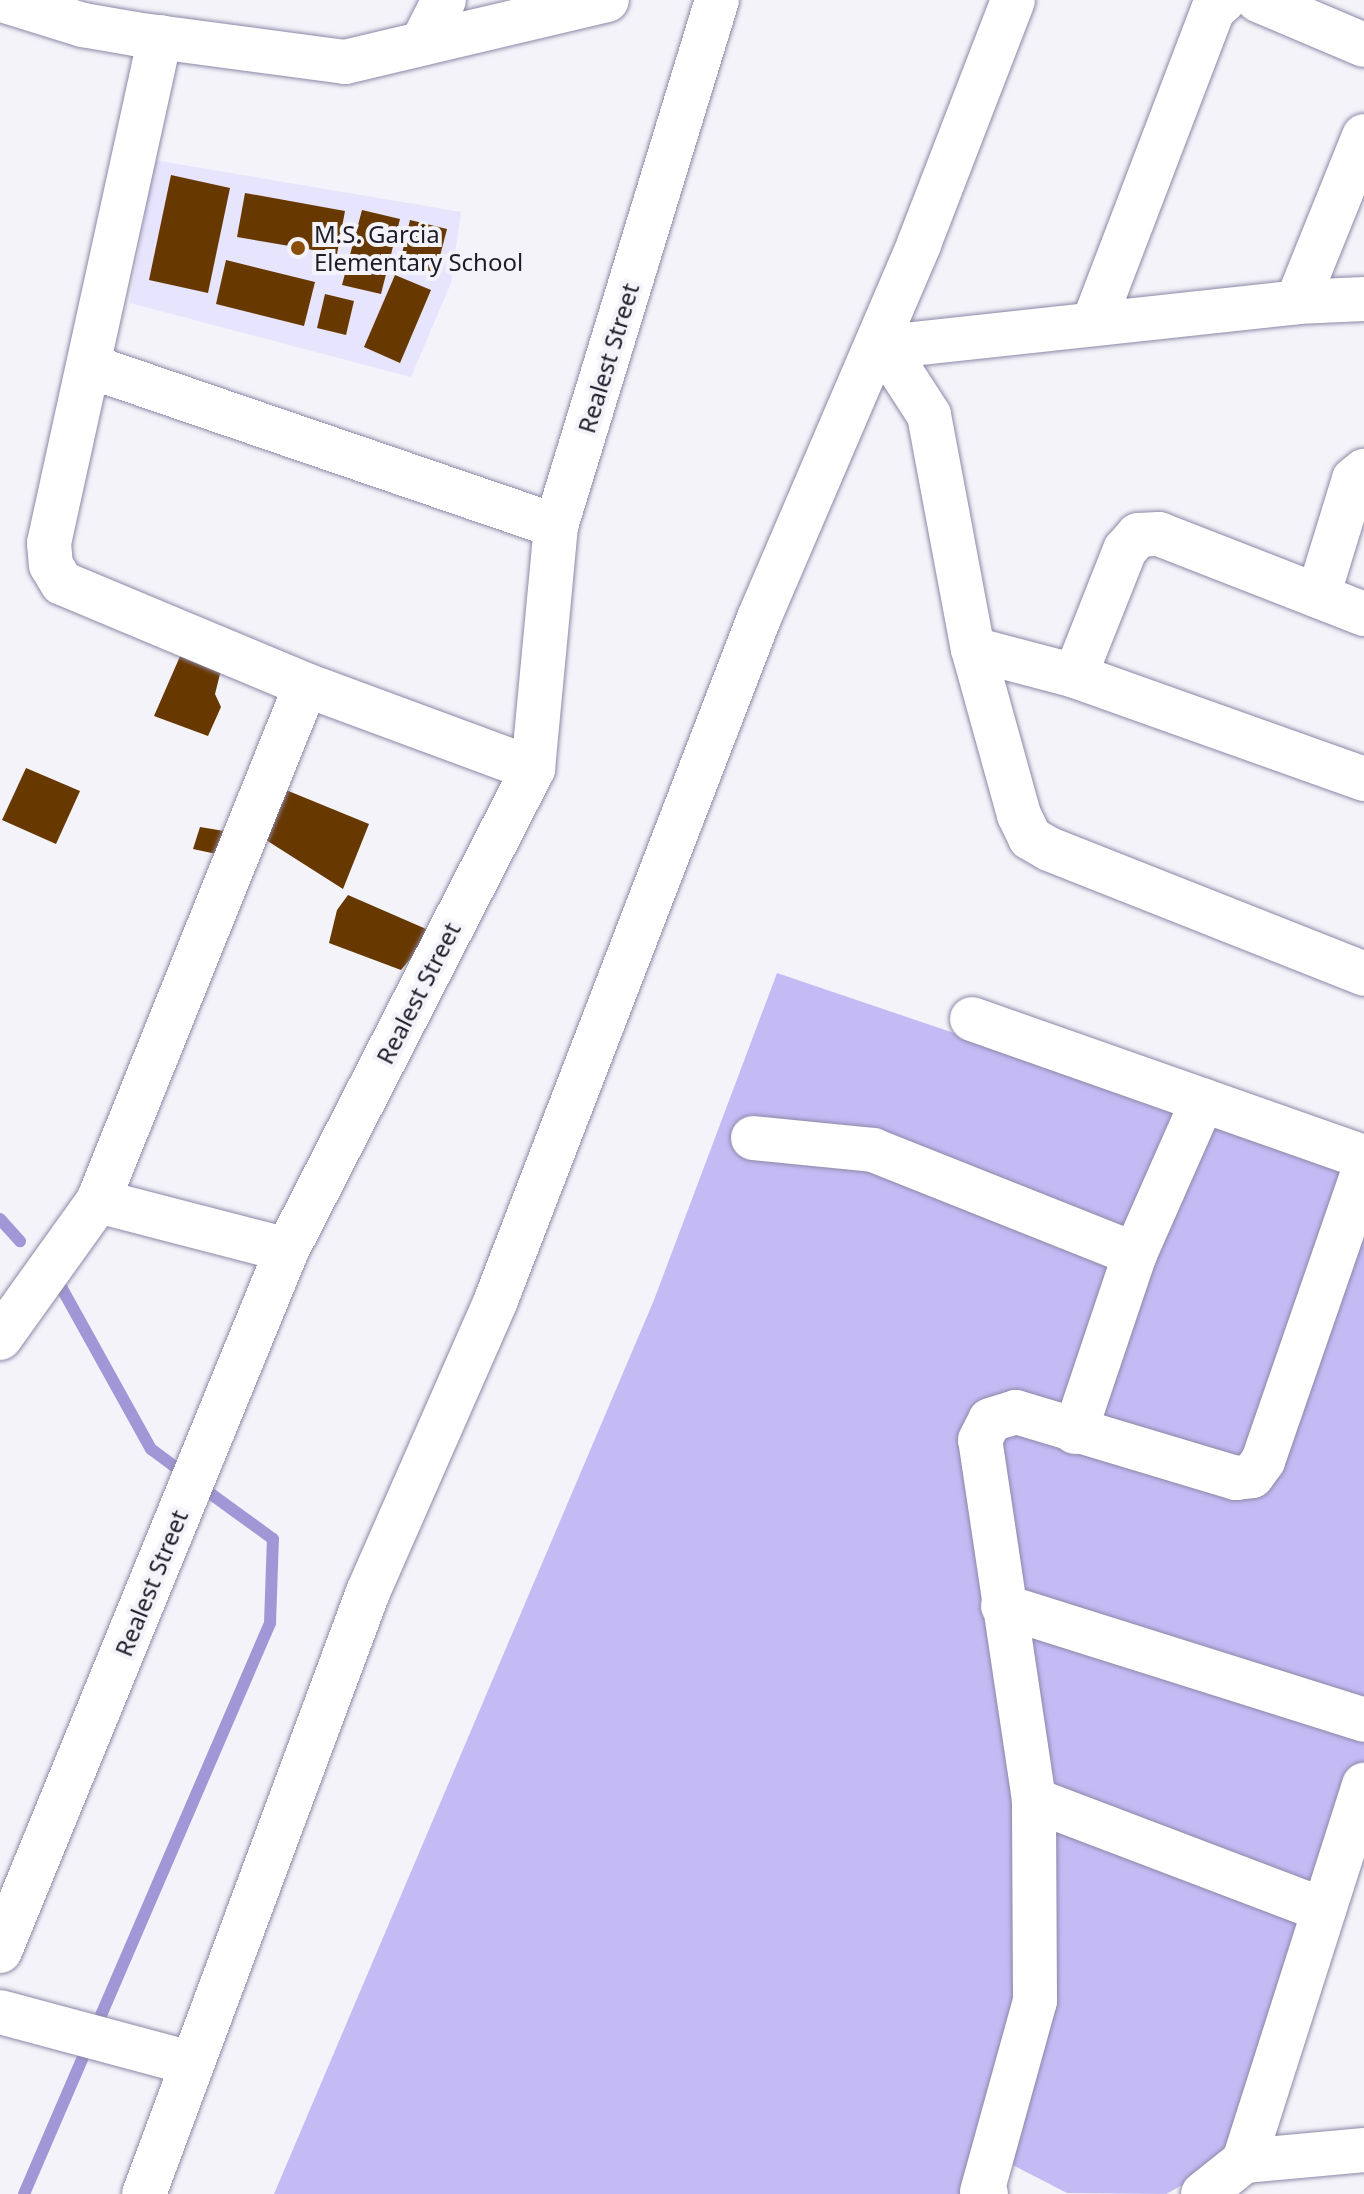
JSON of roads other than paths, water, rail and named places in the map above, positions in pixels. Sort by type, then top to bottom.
[{"type":"street","points":[[2,0],[83,25],[149,24],[345,62],[607,0]]},
{"type":"street","points":[[422,43],[444,0]]},
{"type":"street","name":"Realest Street","points":[[0,1951],[287,1250],[533,769],[556,526],[717,0]]},
{"type":"street","points":[[144,2194],[190,2063],[368,1592],[496,1300],[759,618],[883,340],[1013,0]]},
{"type":"street","points":[[1093,324],[1213,10],[1224,0]]},
{"type":"street","points":[[1258,0],[1364,45]]},
{"type":"street","points":[[149,24],[89,366],[49,543],[51,565],[62,583],[306,685],[533,769]]},
{"type":"street","points":[[1297,302],[1364,136]]},
{"type":"street","points":[[883,340],[1093,324],[1297,302],[1364,299]]},
{"type":"street","points":[[883,340],[929,415],[973,649],[1019,815],[1030,838],[1049,849],[1364,974]]},
{"type":"street","points":[[89,366],[556,526]]},
{"type":"street","points":[[1318,596],[1354,479],[1364,471]]},
{"type":"street","points":[[1075,676],[1125,550],[1138,535],[1159,534],[1364,614]]},
{"type":"street","points":[[973,649],[1075,676],[1364,779]]},
{"type":"street","points":[[0,1338],[98,1201],[306,685]]},
{"type":"street","points":[[972,1019],[1364,1157]]},
{"type":"street","points":[[1075,1432],[1135,1254],[1203,1100]]},
{"type":"street","points":[[753,1138],[873,1150],[1135,1254]]},
{"type":"street","points":[[986,2194],[982,2192],[1035,2001],[1034,1800],[980,1440],[990,1420],[1016,1412],[1236,1478],[1252,1476],[1263,1461],[1364,1170]]},
{"type":"street","points":[[98,1201],[287,1250]]},
{"type":"street","points":[[1003,1606],[1364,1720]]},
{"type":"street","points":[[1203,2194],[1244,2161],[1364,1785]]},
{"type":"street","points":[[1034,1800],[1324,1910]]},
{"type":"street","points":[[0,2012],[190,2063]]},
{"type":"street","points":[[1244,2161],[1364,2150]]},
{"type":"waterway","points":[[0,1219],[20,1241]]},
{"type":"waterway","points":[[55,1276],[151,1449],[186,1475]]},
{"type":"waterway","points":[[24,2194],[270,1623],[273,1539],[200,1486]]},
{"type":"place","name":"M.S. Garcia Elementary School","points":[[298,248]]}]
